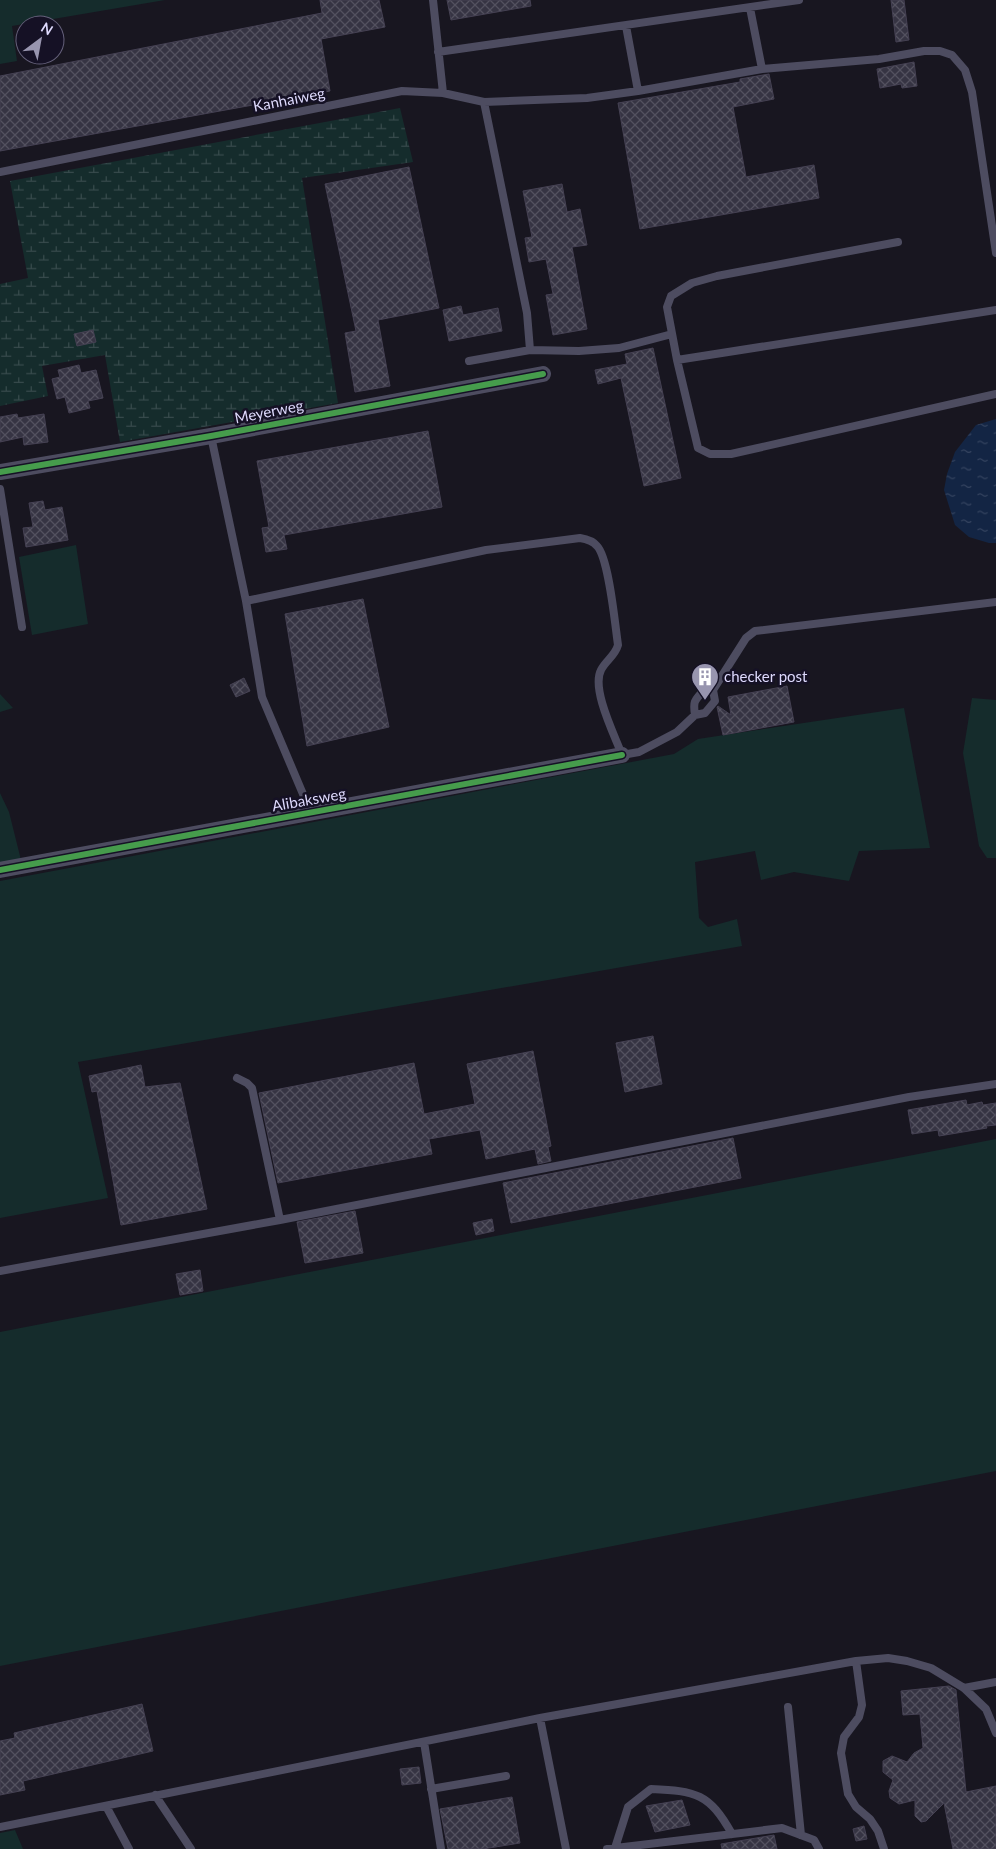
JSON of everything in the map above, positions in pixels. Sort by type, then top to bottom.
[{"type":"street","name":"Meyerweg","points":[[0,472],[211,436],[543,374]]},
{"type":"street","name":"Alibaksweg","points":[[0,870],[622,755]]},
{"type":"lane","points":[[434,0],[443,93]]},
{"type":"lane","points":[[438,52],[799,0]]},
{"type":"lane","points":[[750,8],[762,69]]},
{"type":"lane","points":[[626,26],[638,91]]},
{"type":"lane","name":"Kanhaiweg","points":[[0,172],[402,91],[443,93],[484,102],[587,98],[762,69],[879,59],[924,51],[940,51],[952,56],[965,70],[972,92],[996,254]]},
{"type":"lane","points":[[484,102],[527,313],[530,350]]},
{"type":"lane","points":[[898,242],[717,276],[692,284],[671,296],[668,307],[672,334],[698,448],[710,454],[731,454],[996,394]]},
{"type":"lane","points":[[677,360],[996,310]]},
{"type":"lane","points":[[469,360],[530,350],[579,351],[619,348],[672,334]]},
{"type":"lane","points":[[211,436],[246,601],[262,697],[311,813]]},
{"type":"lane","points":[[0,489],[22,627]]},
{"type":"lane","points":[[246,601],[486,550],[580,538],[589,540],[598,546],[605,563],[617,636],[618,645],[616,652],[601,670],[598,682],[602,703],[622,755]]},
{"type":"lane","points":[[695,715],[693,704],[697,698],[703,691],[713,690],[746,638],[755,631],[996,602]]},
{"type":"lane","name":"Alibaksweg","points":[[622,755],[639,752],[677,732],[695,715],[705,713],[715,701],[713,690]]},
{"type":"lane","points":[[237,1078],[252,1088],[280,1220]]},
{"type":"lane","points":[[0,1271],[280,1220],[909,1097],[996,1084]]},
{"type":"lane","points":[[0,1827],[540,1718],[856,1661],[888,1658],[908,1661],[931,1668],[964,1688],[986,1709],[996,1733]]},
{"type":"lane","points":[[856,1661],[862,1705],[859,1717],[844,1737],[841,1753],[848,1794],[856,1808],[870,1819],[878,1830],[884,1849]]},
{"type":"lane","points":[[964,1688],[996,1682]]},
{"type":"lane","points":[[788,1707],[801,1834]]},
{"type":"lane","points":[[540,1718],[566,1849]]},
{"type":"lane","points":[[424,1742],[441,1849]]},
{"type":"lane","points":[[431,1789],[506,1776]]},
{"type":"lane","points":[[732,1834],[724,1819],[708,1800],[682,1790],[651,1788],[628,1807],[611,1849],[782,1828],[814,1840],[819,1849]]},
{"type":"lane","points":[[155,1795],[191,1849]]},
{"type":"lane","points":[[106,1806],[129,1849]]},
{"type":"green space","points":[[0,0],[165,0],[65,17],[65,15],[15,15],[15,25],[12,26],[15,61],[0,64]]},
{"type":"green space","points":[[400,108],[413,162],[302,178],[338,403],[120,442],[105,355],[42,366],[48,396],[0,406],[0,284],[28,278],[10,181]]},
{"type":"green space","points":[[76,545],[88,624],[32,635],[19,557]]},
{"type":"green space","points":[[0,694],[13,708],[0,712]]},
{"type":"green space","points":[[972,698],[996,700],[996,858],[987,858],[979,846],[963,753]]},
{"type":"green space","points":[[904,708],[930,848],[859,851],[849,881],[794,872],[761,880],[755,851],[695,862],[699,918],[708,927],[737,919],[742,946],[78,1062],[108,1198],[0,1218],[0,881],[674,754],[698,739]]},
{"type":"green space","points":[[0,793],[9,812],[21,860],[0,864]]},
{"type":"green space","points":[[996,1139],[996,1471],[0,1666],[0,1332]]},
{"type":"green space","points":[[15,1830],[23,1849],[0,1849],[0,1833]]},
{"type":"water","points":[[996,419],[996,543],[989,543],[969,537],[955,525],[944,490],[947,474],[955,452],[976,425]]},
{"type":"building","points":[[320,0],[379,0],[385,27],[321,39],[330,91],[0,151],[0,76],[65,65],[65,63],[322,13]]},
{"type":"building","points":[[447,0],[530,0],[531,6],[451,20]]},
{"type":"building","points":[[891,0],[904,0],[909,40],[896,42]]},
{"type":"building","points":[[914,62],[917,86],[902,88],[901,84],[880,88],[877,69]]},
{"type":"building","points":[[769,74],[774,99],[733,107],[746,177],[814,165],[819,198],[640,229],[618,103],[740,82],[740,79]]},
{"type":"building","points":[[409,167],[439,308],[378,320],[390,386],[355,392],[345,333],[356,331],[325,184]]},
{"type":"building","points":[[562,184],[567,212],[580,209],[587,245],[572,247],[587,329],[553,335],[546,295],[553,294],[546,259],[529,262],[525,238],[532,237],[523,191]]},
{"type":"building","points":[[461,306],[463,315],[498,308],[502,331],[449,341],[443,310]]},
{"type":"building","points":[[93,330],[96,342],[77,346],[74,334]]},
{"type":"building","points":[[653,348],[681,478],[644,486],[621,378],[598,384],[595,370],[627,364],[625,354]]},
{"type":"building","points":[[79,365],[81,373],[96,370],[103,398],[88,401],[90,408],[69,413],[65,397],[57,399],[52,379],[60,377],[58,370]]},
{"type":"building","points":[[17,414],[18,418],[44,414],[48,442],[24,445],[23,437],[0,442],[0,417]]},
{"type":"building","points":[[428,431],[442,507],[284,535],[287,549],[266,552],[262,528],[269,527],[257,461]]},
{"type":"building","points":[[43,501],[45,510],[62,507],[68,540],[26,547],[23,528],[33,527],[29,503]]},
{"type":"building","points":[[363,599],[389,727],[307,746],[285,614]]},
{"type":"building","points":[[244,678],[250,691],[236,697],[230,685]]},
{"type":"building","points":[[787,686],[794,722],[723,735],[717,707],[731,715],[728,697]]},
{"type":"building","points":[[653,1036],[662,1084],[625,1092],[616,1043]]},
{"type":"building","points":[[533,1051],[551,1146],[548,1147],[551,1161],[538,1164],[535,1149],[486,1159],[480,1130],[429,1139],[432,1154],[278,1183],[259,1093],[414,1063],[424,1114],[475,1104],[467,1064]]},
{"type":"building","points":[[141,1065],[145,1087],[180,1083],[207,1209],[121,1225],[97,1091],[92,1092],[89,1076]]},
{"type":"building","points":[[966,1100],[967,1105],[982,1102],[983,1105],[996,1103],[996,1125],[939,1136],[938,1130],[912,1134],[908,1110]]},
{"type":"building","points":[[733,1138],[741,1178],[511,1223],[503,1183]]},
{"type":"building","points":[[355,1211],[363,1253],[305,1263],[297,1222]]},
{"type":"building","points":[[492,1219],[494,1231],[476,1235],[473,1223]]},
{"type":"building","points":[[200,1270],[203,1291],[180,1295],[176,1274]]},
{"type":"building","points":[[949,1686],[956,1690],[966,1792],[996,1786],[996,1849],[953,1849],[944,1803],[926,1821],[921,1822],[915,1816],[915,1800],[899,1804],[890,1798],[889,1791],[893,1780],[883,1772],[883,1761],[892,1756],[907,1762],[914,1753],[923,1748],[920,1714],[903,1715],[901,1691]]},
{"type":"building","points":[[142,1704],[153,1751],[23,1781],[25,1790],[0,1795],[0,1741],[15,1738],[14,1733]]},
{"type":"building","points":[[419,1767],[421,1783],[402,1785],[400,1769]]},
{"type":"building","points":[[512,1797],[520,1843],[483,1849],[448,1849],[440,1809]]},
{"type":"building","points":[[682,1800],[690,1825],[655,1832],[646,1806]]},
{"type":"building","points":[[864,1826],[867,1839],[856,1841],[853,1829]]},
{"type":"building","points":[[774,1835],[777,1849],[722,1849],[721,1844]]},
{"type":"cycle path","points":[[0,472],[211,436],[543,374]]},
{"type":"cycle path","points":[[0,870],[622,755]]},
{"type":"place","name":"checker post","points":[[705,701]]}]
